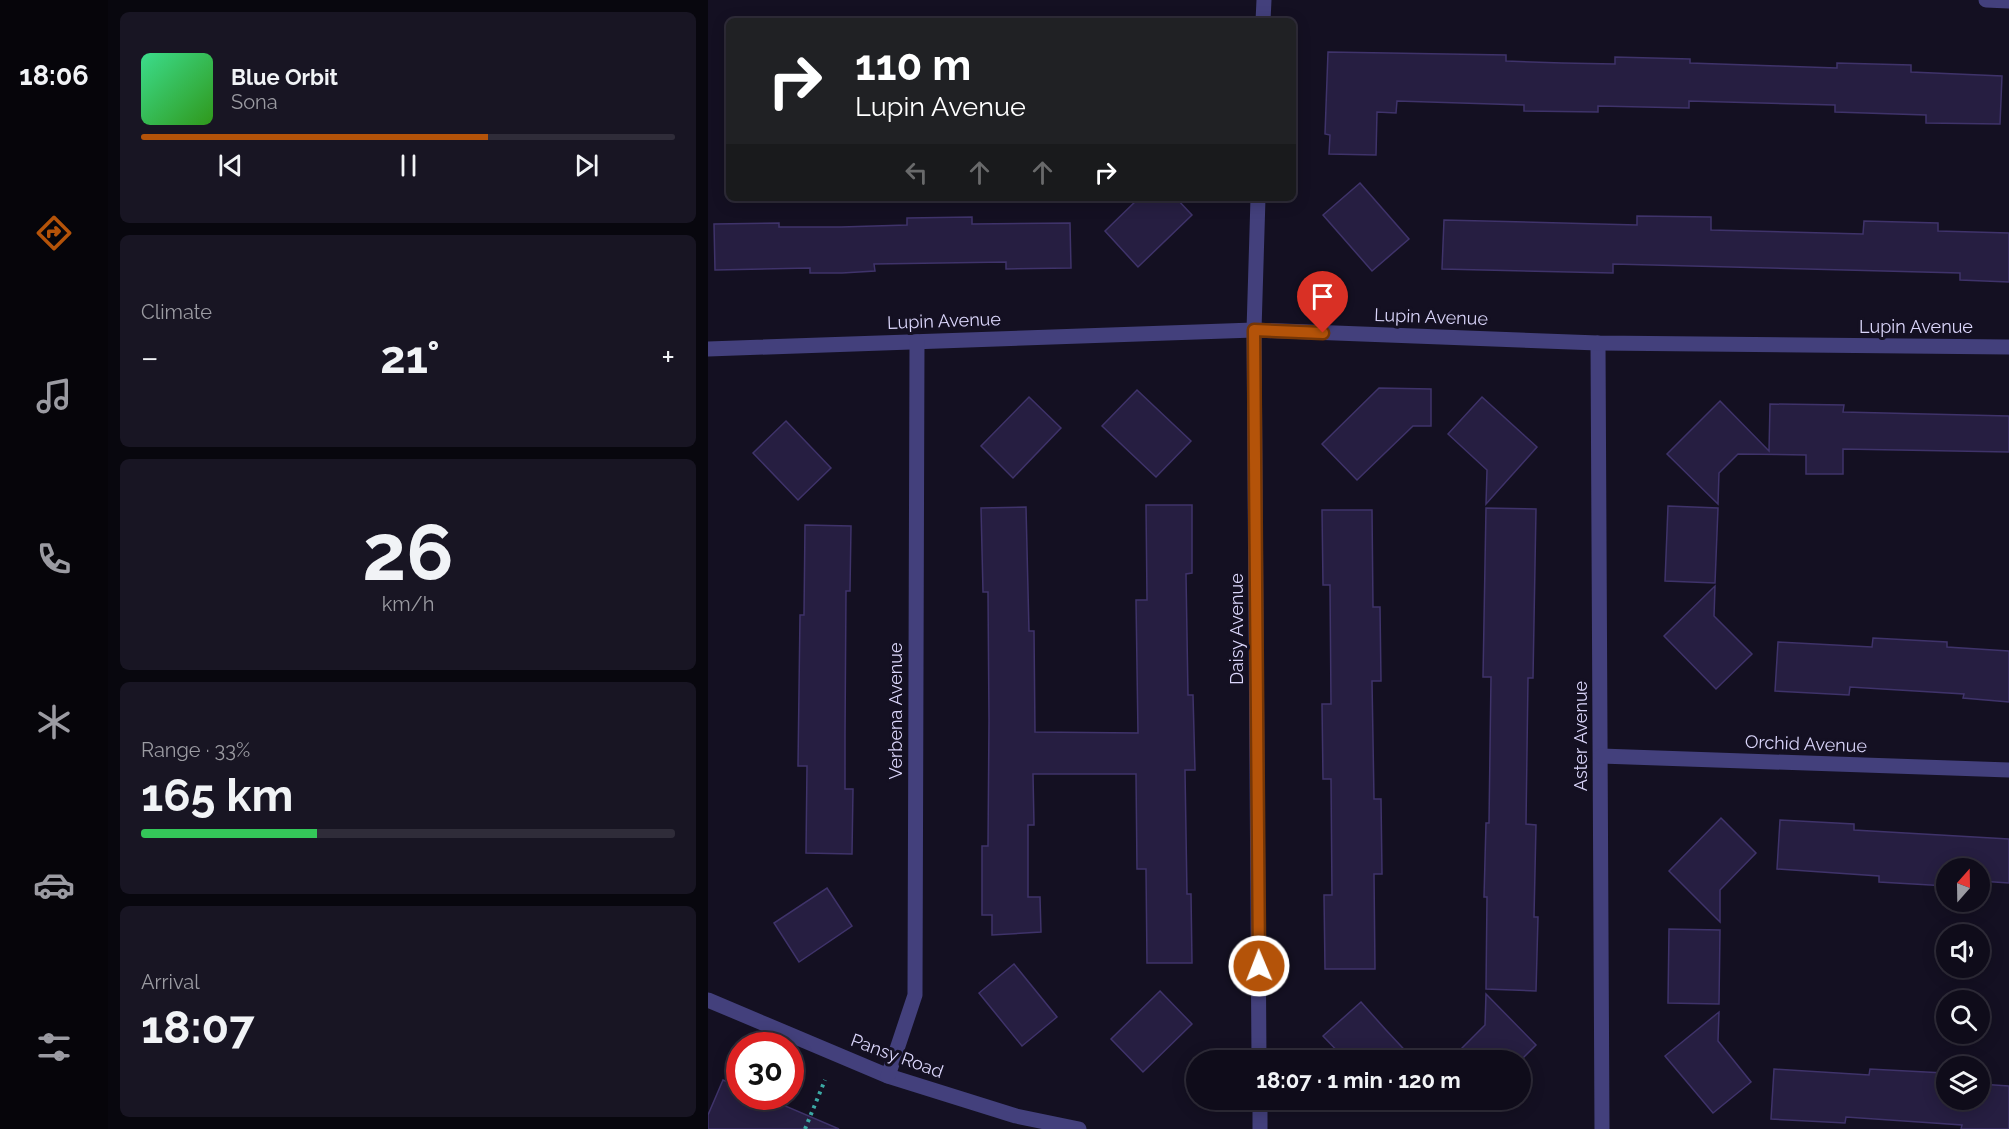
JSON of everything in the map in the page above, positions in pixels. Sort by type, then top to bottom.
[{"type":"street","points":[[1263,18],[1264,0]]},
{"type":"street","points":[[1986,0],[2009,1]]},
{"type":"street","name":"Daisy Avenue","points":[[1258,201],[1254,330],[1259,1050]]},
{"type":"street","name":"Lupin Avenue","points":[[708,349],[1254,330],[1598,343],[2009,347]]},
{"type":"street","name":"Verbena Avenue","points":[[888,1076],[915,995],[917,342]]},
{"type":"street","name":"Aster Avenue","points":[[1598,343],[1602,1129]]},
{"type":"street","name":"Orchid Avenue","points":[[1601,756],[2009,770]]},
{"type":"street","name":"Pansy Road","points":[[708,1000],[888,1076],[1016,1116],[1079,1129]]},
{"type":"street","points":[[1260,1110],[1260,1129]]},
{"type":"path","points":[[805,1129],[835,1054]]},
{"type":"building","points":[[1328,52],[1506,55],[1506,61],[1562,63],[1615,64],[1615,57],[1690,59],[1690,63],[1837,68],[1837,63],[1911,65],[1911,72],[2002,76],[2000,124],[1926,123],[1926,115],[1835,112],[1835,105],[1689,101],[1689,108],[1598,106],[1598,112],[1524,111],[1524,105],[1397,101],[1396,113],[1377,112],[1376,155],[1329,154],[1330,135],[1325,134]]},
{"type":"building","points":[[1360,183],[1409,239],[1372,271],[1323,215]]},
{"type":"building","points":[[1136,201],[1179,201],[1192,215],[1138,267],[1105,231]]},
{"type":"building","points":[[1637,216],[1711,217],[1711,230],[1863,234],[1864,221],[1938,223],[1938,231],[2009,233],[2009,282],[1960,280],[1960,273],[1613,264],[1613,273],[1442,269],[1444,220],[1637,225]]},
{"type":"building","points":[[972,217],[972,224],[1070,223],[1071,268],[1006,269],[1006,262],[874,264],[875,271],[842,273],[810,273],[810,268],[715,270],[714,224],[779,223],[779,227],[841,227],[907,225],[907,218]]},
{"type":"building","points":[[1379,388],[1431,389],[1431,426],[1413,426],[1357,480],[1322,444]]},
{"type":"building","points":[[1137,390],[1191,441],[1156,477],[1102,426]]},
{"type":"building","points":[[1029,397],[1061,428],[1013,478],[981,446]]},
{"type":"building","points":[[1482,397],[1537,447],[1486,504],[1487,470],[1448,434]]},
{"type":"building","points":[[1720,401],[1769,451],[1770,404],[1844,405],[1843,412],[2009,416],[2009,452],[1843,449],[1843,474],[1806,474],[1806,455],[1738,454],[1719,473],[1718,504],[1667,454]]},
{"type":"building","points":[[786,421],[831,468],[798,500],[753,453]]},
{"type":"building","points":[[1146,505],[1192,505],[1192,573],[1186,574],[1188,695],[1193,695],[1195,770],[1185,770],[1187,894],[1191,894],[1192,963],[1147,963],[1146,869],[1137,869],[1136,774],[1033,774],[1034,825],[1028,825],[1028,897],[1040,897],[1041,932],[992,935],[992,915],[982,915],[982,846],[988,846],[989,721],[988,592],[983,592],[981,508],[1026,507],[1029,631],[1034,631],[1035,732],[1138,733],[1136,600],[1147,600]]},
{"type":"building","points":[[1668,506],[1718,508],[1715,583],[1665,581]]},
{"type":"building","points":[[1486,508],[1536,509],[1533,678],[1528,678],[1526,824],[1536,825],[1534,917],[1538,917],[1536,991],[1486,989],[1487,897],[1484,897],[1486,823],[1489,823],[1491,677],[1483,677]]},
{"type":"building","points":[[1322,510],[1372,510],[1373,607],[1380,607],[1381,681],[1372,681],[1374,799],[1381,799],[1382,874],[1374,874],[1375,969],[1325,969],[1324,895],[1332,895],[1331,779],[1323,779],[1322,704],[1331,704],[1330,585],[1323,585]]},
{"type":"building","points":[[805,525],[851,526],[850,591],[846,591],[845,789],[853,789],[852,854],[806,853],[807,766],[798,766],[800,615],[804,615]]},
{"type":"building","points":[[1715,586],[1714,616],[1752,654],[1716,689],[1664,636]]},
{"type":"building","points":[[1873,638],[1947,642],[1947,647],[2009,651],[2009,702],[1963,698],[1964,694],[1850,687],[1849,695],[1775,691],[1778,642],[1872,647]]},
{"type":"building","points":[[1721,818],[1756,853],[1720,890],[1720,922],[1669,871]]},
{"type":"building","points":[[1780,820],[1854,824],[1854,830],[2009,839],[2009,883],[1990,882],[1990,858],[1936,858],[1936,885],[1879,882],[1879,876],[1777,869]]},
{"type":"building","points":[[827,888],[852,926],[799,962],[774,923]]},
{"type":"building","points":[[1669,929],[1720,930],[1719,1004],[1668,1003]]},
{"type":"building","points":[[1014,964],[1057,1017],[1022,1046],[979,993]]},
{"type":"building","points":[[1160,991],[1192,1024],[1143,1072],[1111,1039]]},
{"type":"building","points":[[1486,994],[1536,1045],[1531,1050],[1460,1050],[1485,1025]]},
{"type":"building","points":[[1361,1002],[1405,1050],[1336,1050],[1323,1036]]},
{"type":"building","points":[[1719,1012],[1718,1041],[1751,1082],[1713,1113],[1665,1056]]},
{"type":"building","points":[[1774,1069],[1869,1075],[1870,1069],[1936,1073],[1936,1110],[1990,1110],[1990,1085],[2009,1086],[2009,1129],[1961,1129],[1962,1125],[1846,1117],[1845,1123],[1771,1119]]},
{"type":"building","points":[[723,1080],[726,1081],[726,1110],[795,1110],[839,1129],[708,1129],[708,1115]]},
{"type":"route","points":[[1259,966],[1254,330],[1323,333]]}]
